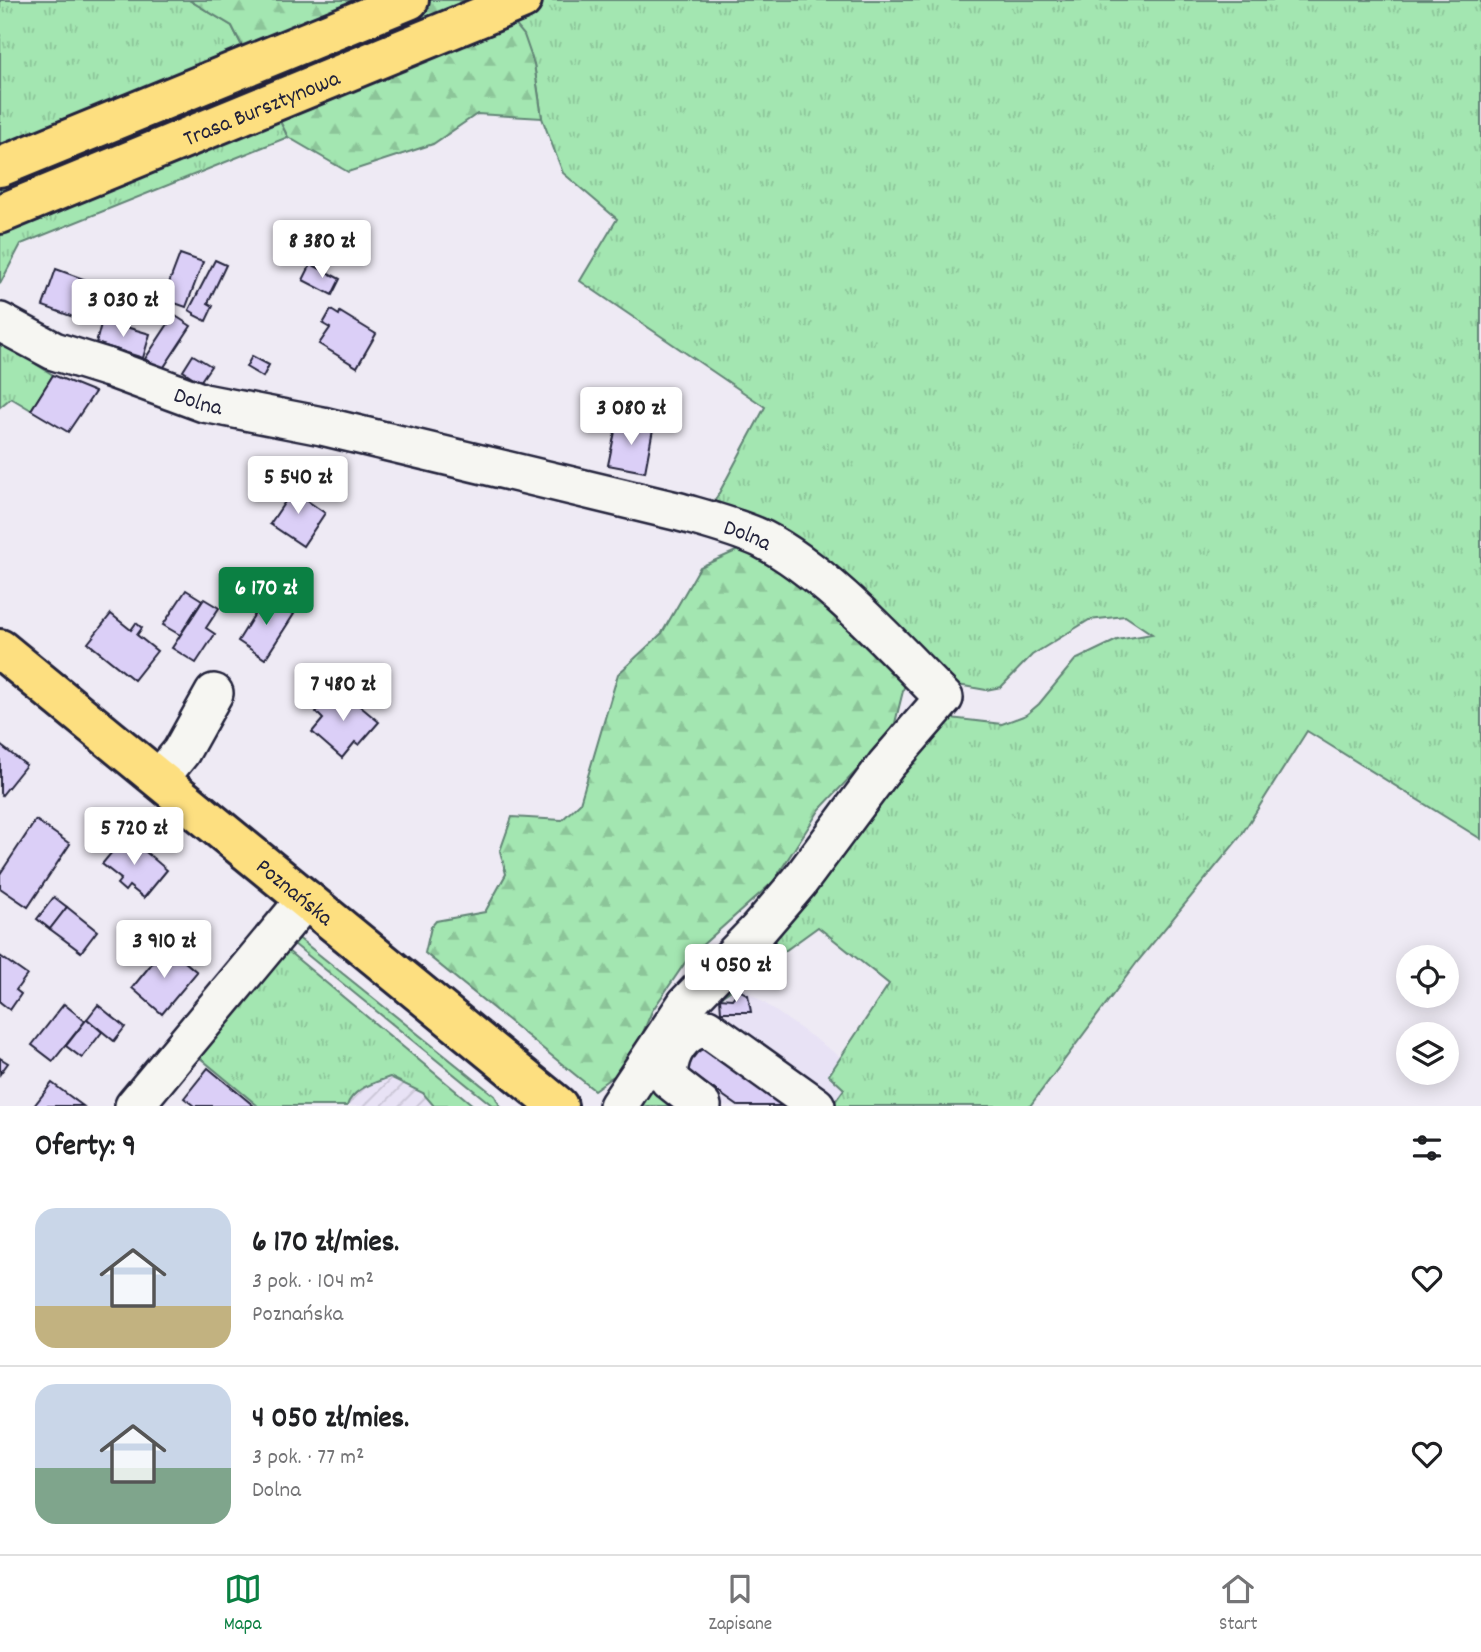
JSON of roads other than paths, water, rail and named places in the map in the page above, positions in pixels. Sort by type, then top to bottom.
[{"type":"main road","name":"Trasa Bursztynowa","points":[[0,167],[409,0]]},
{"type":"main road","name":"Trasa Bursztynowa","points":[[0,214],[522,0]]},
{"type":"main road","name":"Poznańska","points":[[0,649],[558,1106]]},
{"type":"street","name":"Dolna","points":[[0,322],[54,351],[204,402],[336,429],[680,512],[731,527],[763,540],[796,561],[877,632],[944,698],[886,765],[799,882],[757,931],[686,1004],[618,1106]]},
{"type":"street","points":[[159,779],[181,752],[214,693]]},
{"type":"street","points":[[134,1106],[306,899]]},
{"type":"street","points":[[702,1106],[669,1080],[667,1065],[685,1036],[694,1029],[707,1028],[816,1106]]}]
